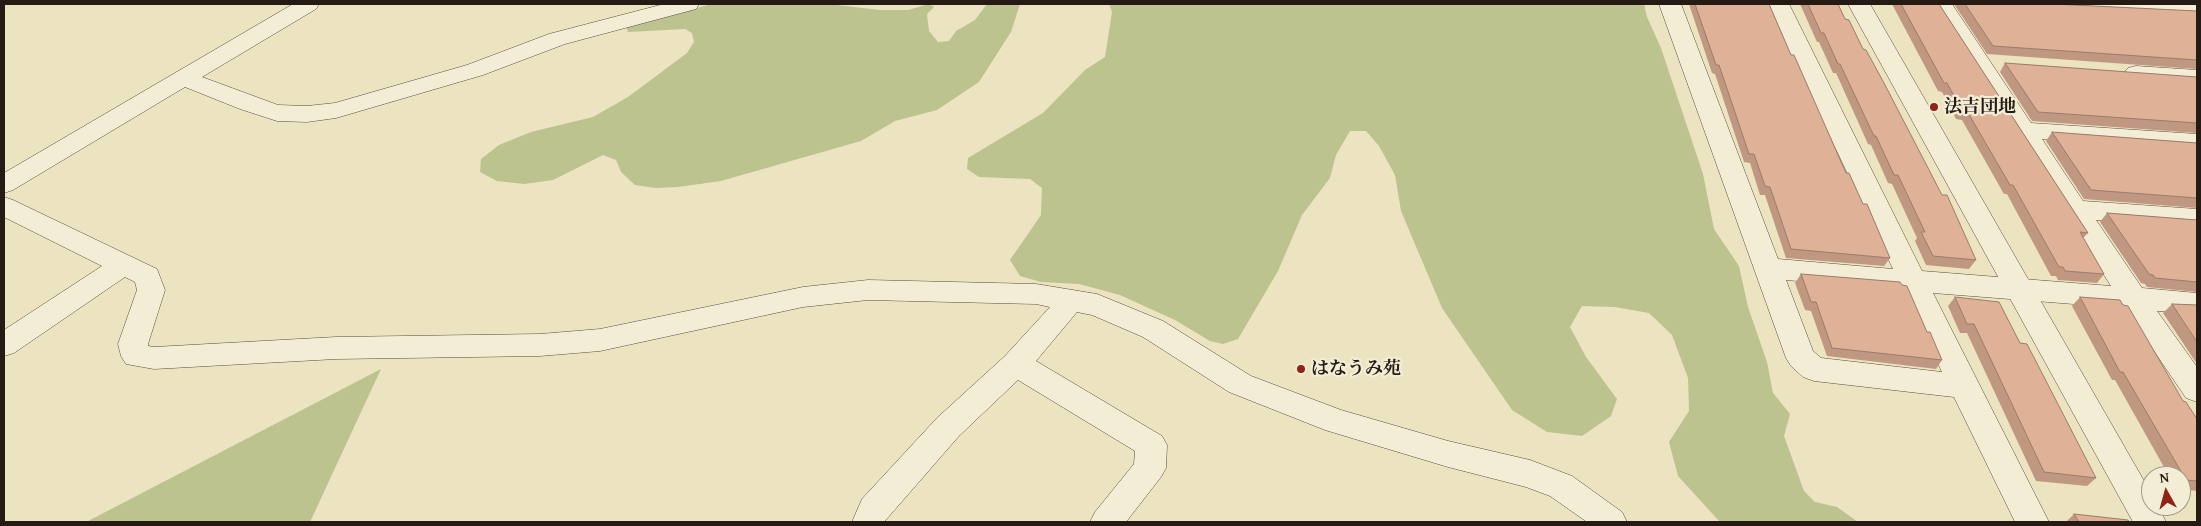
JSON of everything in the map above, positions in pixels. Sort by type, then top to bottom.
[{"type":"street","points":[[4,184],[308,4]]},
{"type":"street","points":[[183,78],[234,99],[277,113],[307,114],[336,110],[475,70],[557,38],[688,4]]},
{"type":"street","points":[[1670,4],[1801,358],[1814,369],[1964,386]]},
{"type":"street","points":[[1778,4],[2032,522]]},
{"type":"street","points":[[1859,4],[2150,522]]},
{"type":"street","points":[[1941,4],[2133,298],[2197,390]]},
{"type":"street","points":[[2050,4],[2197,12]]},
{"type":"street","points":[[1980,62],[2009,64]]},
{"type":"street","points":[[2118,72],[2197,77]]},
{"type":"street","points":[[2024,130],[2197,142]]},
{"type":"street","points":[[4,206],[147,276],[151,290],[133,344],[136,356],[154,358],[336,348],[540,345],[600,340],[803,297],[868,290],[1036,294],[1097,305],[1153,329],[1240,384],[1336,421],[1448,454],[1530,474],[1560,486],[1592,507],[1610,522]]},
{"type":"street","points":[[2075,209],[2197,218]]},
{"type":"street","points":[[4,345],[123,265]]},
{"type":"street","points":[[1767,268],[2197,303]]},
{"type":"street","points":[[868,522],[874,509],[948,427],[1016,364],[1062,312],[1070,300]]},
{"type":"street","points":[[1016,364],[1151,445],[1150,468],[1107,522]]},
{"type":"green space","points":[[712,4],[828,4],[880,10],[908,10],[929,4],[934,7],[927,14],[929,31],[938,42],[949,41],[956,31],[975,20],[987,4],[1020,4],[1011,32],[979,82],[937,110],[895,121],[861,141],[721,181],[678,187],[655,188],[635,185],[621,172],[616,160],[603,155],[553,180],[524,184],[497,181],[480,172],[481,159],[499,145],[531,132],[593,117],[628,97],[687,53],[694,42],[692,33],[685,29],[628,32],[626,26]]},
{"type":"green space","points":[[1109,4],[1644,4],[1647,17],[1661,48],[1703,174],[1714,229],[1739,266],[1748,307],[1767,362],[1773,393],[1790,414],[1784,436],[1804,491],[1815,502],[1837,507],[1858,522],[1720,522],[1678,476],[1669,442],[1689,411],[1688,378],[1672,335],[1649,313],[1615,307],[1582,306],[1570,327],[1586,357],[1617,399],[1611,416],[1582,436],[1547,432],[1512,410],[1442,308],[1401,211],[1395,175],[1379,146],[1366,131],[1350,131],[1336,155],[1330,178],[1302,215],[1278,271],[1238,339],[1223,344],[1210,341],[1175,320],[1120,295],[1079,284],[1041,282],[1020,276],[1010,260],[1041,215],[1042,188],[1030,179],[979,177],[967,169],[968,158],[1043,113],[1085,70],[1105,57],[1112,12]]},
{"type":"green space","points":[[381,369],[310,522],[87,522],[90,520]]},
{"type":"building","points":[[1695,4],[1769,4],[1791,55],[1794,55],[1846,173],[1849,173],[1863,204],[1867,204],[1890,258],[1791,249],[1770,187],[1765,186],[1754,154],[1749,154],[1719,65],[1716,65]]},
{"type":"building","points":[[1808,4],[1838,4],[1845,19],[1849,20],[1942,195],[1947,195],[1976,260],[1933,256],[1921,232],[1925,232],[1898,175],[1894,175],[1840,64],[1838,64],[1824,33],[1821,33]]},
{"type":"building","points":[[1901,4],[1939,4],[2088,233],[2080,232],[2104,274],[2065,271],[2063,267],[2059,267],[2013,185],[2010,185],[1967,111],[1962,111],[1947,83],[1944,83]]},
{"type":"building","points":[[1965,4],[2053,4],[2197,11],[2197,60],[1993,46]]},
{"type":"building","points":[[2005,63],[2197,77],[2197,123],[2038,112]]},
{"type":"building","points":[[2052,132],[2197,143],[2197,198],[2091,190]]},
{"type":"building","points":[[2107,213],[2197,220],[2197,282],[2155,278],[2149,274]]},
{"type":"building","points":[[1801,274],[1900,282],[1902,285],[1907,286],[1927,332],[1930,332],[1942,360],[1832,348],[1816,302],[1811,302]]},
{"type":"building","points":[[1955,297],[1999,302],[2020,343],[2027,344],[2096,478],[2044,472],[1974,324],[1967,324]]},
{"type":"building","points":[[2080,297],[2120,300],[2123,305],[2128,306],[2183,401],[2186,402],[2197,419],[2197,481],[2191,480],[2191,466],[2178,466],[2123,372],[2120,372]]},
{"type":"building","points":[[2172,304],[2197,305],[2197,342]]},
{"type":"building","points":[[2074,514],[2128,520],[2129,522],[2079,522]]},
{"type":"place","name":"法吉団地","points":[[1934,107]]},
{"type":"place","name":"はなうみ苑","points":[[1301,369]]}]
